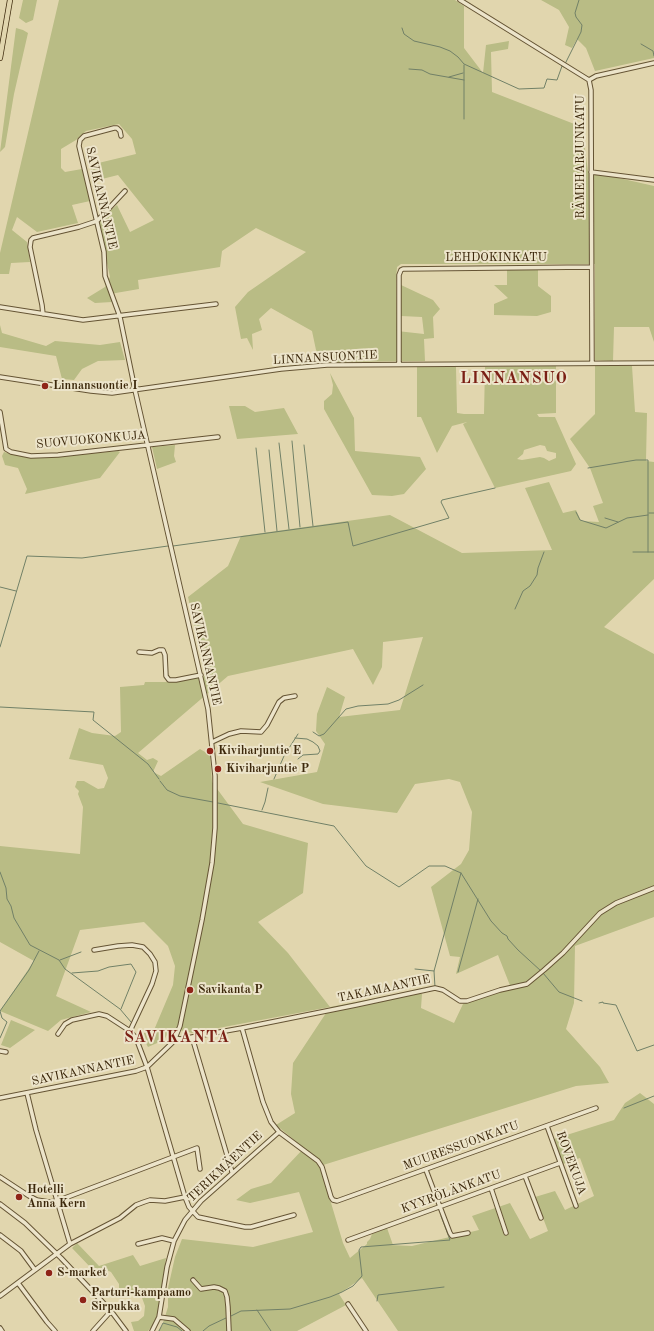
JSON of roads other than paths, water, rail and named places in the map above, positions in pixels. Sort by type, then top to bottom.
[{"type":"main road","points":[[0,58],[10,0]]},
{"type":"street","name":"RÄMEHARJUNKATU","points":[[460,0],[589,80],[591,90],[592,363]]},
{"type":"street","points":[[589,80],[596,76],[654,63]]},
{"type":"street","name":"SAVIKANNANTIE","points":[[0,1098],[136,1071],[147,1067],[162,1054],[175,1038],[180,1026],[212,863],[216,796],[208,709],[147,445],[120,316],[105,276],[105,259],[78,142],[84,136],[114,128],[117,128],[120,131],[121,136]]},
{"type":"street","points":[[591,172],[654,180]]},
{"type":"street","points":[[43,314],[30,247],[31,240],[33,238],[79,227],[96,220],[125,191]]},
{"type":"street","name":"LEHDOKINKATU","points":[[399,364],[399,276],[401,270],[406,268],[591,267]]},
{"type":"street","points":[[0,308],[83,320],[216,304]]},
{"type":"street","name":"LINNANSUONTIE","points":[[0,377],[104,393],[327,365],[654,363]]},
{"type":"street","name":"SUOVUOKONKUJA","points":[[0,412],[5,447],[8,451],[31,456],[51,456],[218,438]]},
{"type":"street","points":[[139,652],[152,654],[159,650],[163,650],[165,655],[166,676],[169,680],[201,675]]},
{"type":"street","points":[[212,742],[228,734],[241,731],[261,732],[267,725],[279,702],[284,698],[295,696]]},
{"type":"street","name":"TAKAMAANTIE","points":[[175,1038],[180,1039],[242,1028],[356,1006],[435,988],[443,990],[460,1001],[466,1002],[500,990],[527,984],[558,957],[600,913],[616,903],[654,888]]},
{"type":"street","points":[[94,950],[132,945],[143,947],[150,954],[154,962],[156,971],[152,984],[130,1031]]},
{"type":"street","points":[[58,1034],[65,1024],[72,1020],[99,1014],[107,1016],[130,1031],[136,1038],[147,1067],[185,1197],[192,1212],[198,1217],[251,1227],[294,1215]]},
{"type":"street","points":[[242,1028],[263,1102],[271,1122],[279,1132]]},
{"type":"street","points":[[192,1037],[232,1172]]},
{"type":"street","points":[[0,1051],[6,1052]]},
{"type":"street","points":[[27,1093],[36,1130],[70,1244]]},
{"type":"street","name":"MUURESSUONKATU","points":[[279,1132],[318,1161],[322,1167],[331,1197],[333,1200],[341,1200],[596,1108]]},
{"type":"street","name":"ROVEKUJA","points":[[547,1126],[576,1206]]},
{"type":"street","name":"TERIKMÄENTIE","points":[[152,1331],[159,1317],[174,1241],[185,1220],[200,1201],[279,1132]]},
{"type":"street","points":[[0,1177],[37,1200],[57,1201],[197,1148],[200,1169]]},
{"type":"street","name":"KYYRÖLÄNKATU","points":[[348,1240],[560,1162]]},
{"type":"street","points":[[426,1170],[450,1233],[452,1236],[468,1233]]},
{"type":"street","points":[[525,1176],[541,1218]]},
{"type":"street","points":[[491,1188],[506,1233]]},
{"type":"street","points":[[1,1295],[70,1244],[120,1218],[136,1205],[150,1200],[165,1201],[185,1197]]},
{"type":"street","points":[[0,1204],[25,1223],[57,1254],[111,1311],[126,1331]]},
{"type":"street","points":[[0,1235],[21,1251],[35,1270]]},
{"type":"street","points":[[138,1244],[162,1238],[174,1241]]},
{"type":"street","points":[[194,1280],[201,1289],[214,1287],[225,1291],[227,1297],[229,1331]]},
{"type":"street","points":[[18,1283],[55,1331]]},
{"type":"street","points":[[348,1304],[364,1330]]},
{"type":"street","points":[[93,1331],[111,1311]]},
{"type":"street","points":[[159,1317],[174,1319],[188,1331]]},
{"type":"waterway","points":[[565,64],[581,32],[582,25],[575,13],[579,0]]},
{"type":"waterway","points":[[402,28],[404,34],[414,41],[450,51],[464,64],[519,89],[544,88],[547,79],[557,80],[562,66],[564,67]]},
{"type":"waterway","points":[[641,44],[653,51],[654,56]]},
{"type":"waterway","points":[[464,65],[464,119]]},
{"type":"waterway","points":[[409,69],[422,70],[430,74],[464,80]]},
{"type":"waterway","points":[[449,77],[463,73]]},
{"type":"waterway","points":[[292,441],[300,527]]},
{"type":"waterway","points":[[279,443],[289,529]]},
{"type":"waterway","points":[[304,445],[313,526]]},
{"type":"waterway","points":[[256,448],[265,532]]},
{"type":"waterway","points":[[269,450],[277,531]]},
{"type":"waterway","points":[[588,468],[636,460],[648,460],[648,552]]},
{"type":"waterway","points":[[173,546],[348,522],[353,546],[449,518],[441,502],[442,500],[495,488]]},
{"type":"waterway","points":[[576,512],[580,520],[606,528],[627,518],[648,515]]},
{"type":"waterway","points":[[649,513],[654,513]]},
{"type":"waterway","points":[[605,518],[618,522]]},
{"type":"waterway","points":[[0,647],[27,556],[82,558],[168,546]]},
{"type":"waterway","points":[[515,609],[523,591],[530,586],[537,575],[544,552]]},
{"type":"waterway","points":[[633,552],[654,552]]},
{"type":"waterway","points":[[0,587],[16,591]]},
{"type":"waterway","points":[[313,732],[319,736],[324,734],[346,709],[358,706],[388,704],[399,700],[423,685]]},
{"type":"waterway","points":[[0,707],[94,712],[93,720],[148,764],[159,779]]},
{"type":"waterway","points":[[274,779],[284,756],[298,734]]},
{"type":"waterway","points":[[295,738],[307,739],[313,742],[318,746],[320,751],[318,754],[303,755],[298,759]]},
{"type":"waterway","points":[[160,781],[167,790],[180,796],[213,802]]},
{"type":"waterway","points":[[262,810],[268,788]]},
{"type":"waterway","points":[[218,803],[334,826],[366,866],[399,887],[429,866],[445,866],[461,873],[491,921],[502,933],[507,936],[518,950],[541,971]]},
{"type":"waterway","points":[[0,872],[14,918],[30,945],[59,960],[65,969],[120,1009],[131,1022]]},
{"type":"waterway","points":[[435,987],[434,971],[461,873]]},
{"type":"waterway","points":[[458,972],[478,899]]},
{"type":"waterway","points":[[0,1038],[7,1022],[2,1018],[0,1011],[29,970],[39,951]]},
{"type":"waterway","points":[[60,960],[81,952]]},
{"type":"waterway","points":[[72,973],[98,971],[109,967],[131,964],[136,972],[121,1009]]},
{"type":"waterway","points":[[415,969],[434,971]]},
{"type":"waterway","points":[[543,973],[559,992],[582,1001]]},
{"type":"waterway","points":[[599,1003],[603,1002],[616,1005],[637,1051],[654,1045]]},
{"type":"waterway","points":[[624,1108],[654,1096]]},
{"type":"waterway","points":[[229,1317],[241,1311],[290,1309],[342,1292],[353,1286],[362,1276],[359,1250],[361,1247],[450,1240],[441,1216]]},
{"type":"waterway","points":[[377,1301],[378,1295],[444,1287]]},
{"type":"waterway","points":[[257,1310],[271,1331]]},
{"type":"waterway","points":[[203,1331],[209,1326],[226,1318]]},
{"type":"waterway","points":[[159,1331],[163,1323],[177,1327],[182,1331]]},
{"type":"place","name":"Linnansuontie I","points":[[45,386]]},
{"type":"place","name":"Kiviharjuntie E","points":[[210,751]]},
{"type":"place","name":"Kiviharjuntie P","points":[[218,769]]},
{"type":"place","name":"Savikanta P","points":[[190,990]]},
{"type":"place","name":"Hotelli Anna Kern","points":[[19,1197]]},
{"type":"place","name":"S-market","points":[[49,1273]]},
{"type":"place","name":"Parturi-kampaamo Sirpukka","points":[[83,1300]]},
{"type":"district","name":"LINNANSUO","points":[[514,379]]},
{"type":"district","name":"SAVIKANTA","points":[[177,1038]]}]
